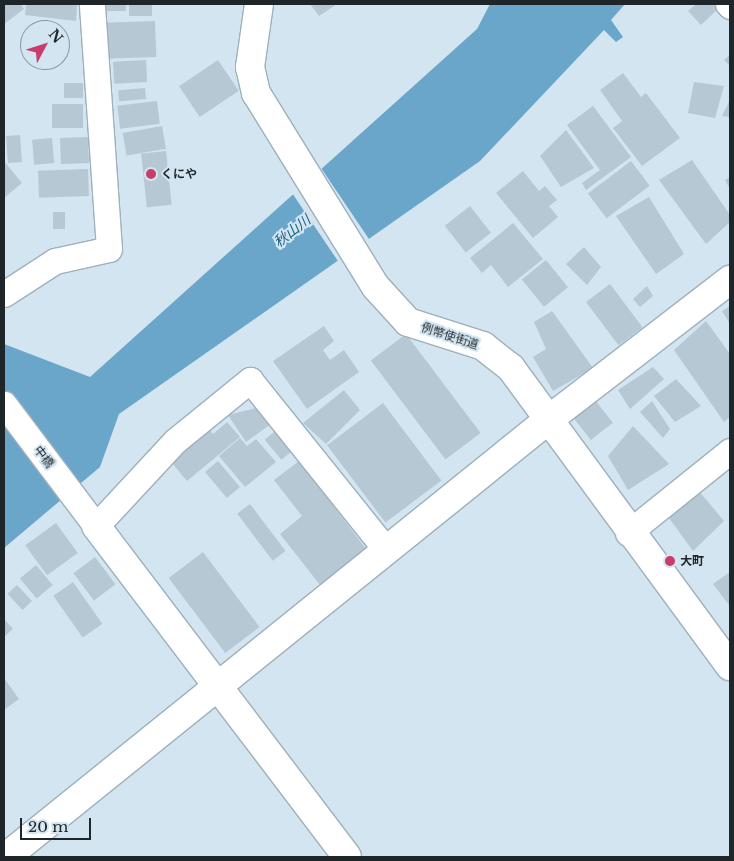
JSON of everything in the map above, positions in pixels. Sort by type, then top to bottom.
[{"type":"street","points":[[4,294],[55,261],[109,249],[92,4]]},
{"type":"street","name":"例幣使街道","points":[[259,4],[250,66],[262,106],[376,287],[408,322],[497,355],[548,420],[628,533],[730,666]]},
{"type":"street","points":[[6,857],[548,420],[730,280]]},
{"type":"street","points":[[347,857],[90,518],[175,441],[250,380],[386,550]]},
{"type":"street","name":"中橋","points":[[4,404],[90,518]]},
{"type":"street","points":[[628,533],[730,451]]},
{"type":"water","name":"秋山川","points":[[490,4],[625,4],[611,20],[623,37],[616,42],[604,30],[480,161],[119,414],[100,467],[4,548],[4,344],[90,377],[477,29]]},
{"type":"pier","points":[[319,165],[370,241],[339,263],[287,186]]},
{"type":"building","points":[[4,4],[21,4],[24,9],[4,24]]},
{"type":"building","points":[[26,4],[77,4],[76,21],[25,15]]},
{"type":"building","points":[[101,4],[126,4],[126,11],[101,11]]},
{"type":"building","points":[[129,4],[152,4],[152,16],[129,16]]},
{"type":"building","points":[[310,4],[337,4],[319,16]]},
{"type":"building","points":[[696,4],[713,4],[718,9],[701,25],[688,11]]},
{"type":"building","points":[[155,21],[156,57],[104,59],[103,23]]},
{"type":"building","points":[[730,55],[730,66],[724,60]]},
{"type":"building","points":[[146,60],[147,82],[114,84],[113,62]]},
{"type":"building","points":[[218,60],[239,91],[200,117],[179,86]]},
{"type":"building","points":[[623,73],[641,97],[646,93],[680,138],[642,166],[613,128],[622,121],[600,90]]},
{"type":"building","points":[[694,82],[724,86],[715,118],[688,113]]},
{"type":"building","points":[[64,83],[83,83],[83,98],[64,98]]},
{"type":"building","points":[[145,88],[146,99],[119,101],[118,90]]},
{"type":"building","points":[[730,100],[730,117],[722,116]]},
{"type":"building","points":[[157,101],[160,124],[120,129],[117,106]]},
{"type":"building","points":[[52,104],[83,104],[83,128],[52,128]]},
{"type":"building","points":[[593,106],[631,157],[586,190],[582,183],[600,170],[567,125]]},
{"type":"building","points":[[162,126],[166,149],[127,156],[123,133]]},
{"type":"building","points":[[566,130],[594,168],[561,187],[540,156]]},
{"type":"building","points":[[20,135],[22,162],[8,163],[6,136]]},
{"type":"building","points":[[88,137],[89,163],[61,164],[60,138]]},
{"type":"building","points":[[52,138],[54,163],[34,165],[32,140]]},
{"type":"building","points":[[166,151],[172,205],[147,207],[141,154]]},
{"type":"building","points":[[692,160],[730,215],[730,222],[706,244],[659,180]]},
{"type":"building","points":[[4,161],[22,183],[4,198]]},
{"type":"building","points":[[631,161],[650,186],[607,218],[588,193]]},
{"type":"building","points":[[88,169],[89,196],[39,198],[38,171]]},
{"type":"building","points":[[523,171],[539,191],[545,186],[557,200],[549,206],[558,217],[533,238],[496,193]]},
{"type":"building","points":[[730,177],[730,189],[725,180]]},
{"type":"building","points":[[649,197],[684,254],[656,274],[616,216]]},
{"type":"building","points":[[470,206],[491,233],[466,252],[445,226]]},
{"type":"building","points":[[53,212],[65,212],[65,229],[53,229]]},
{"type":"building","points":[[513,223],[543,259],[508,287],[491,265],[482,273],[470,258]]},
{"type":"building","points":[[584,247],[601,267],[587,285],[566,264]]},
{"type":"building","points":[[546,260],[568,287],[544,307],[522,280]]},
{"type":"building","points":[[610,284],[642,327],[619,345],[586,302]]},
{"type":"building","points":[[647,286],[653,296],[640,307],[633,299]]},
{"type":"building","points":[[730,306],[730,324],[722,311]]},
{"type":"building","points":[[552,311],[593,368],[553,391],[533,357],[546,349],[534,322]]},
{"type":"building","points":[[706,321],[730,354],[730,417],[724,422],[674,350]]},
{"type":"building","points":[[324,326],[334,341],[323,350],[330,360],[344,350],[359,372],[307,409],[273,361]]},
{"type":"building","points":[[406,334],[481,433],[445,460],[371,360]]},
{"type":"building","points":[[653,367],[664,379],[630,409],[618,390]]},
{"type":"building","points":[[676,379],[701,406],[675,422],[654,396]]},
{"type":"building","points":[[344,390],[360,410],[326,444],[303,423]]},
{"type":"building","points":[[595,400],[613,423],[591,440],[573,417]]},
{"type":"building","points":[[652,401],[670,429],[663,438],[640,412]]},
{"type":"building","points":[[383,403],[441,480],[385,523],[327,445]]},
{"type":"building","points":[[260,407],[271,424],[246,442],[228,415]]},
{"type":"building","points":[[227,422],[240,437],[187,481],[167,457],[206,425],[213,434]]},
{"type":"building","points":[[633,426],[669,464],[628,490],[608,456]]},
{"type":"building","points":[[280,427],[297,447],[281,460],[265,440]]},
{"type":"building","points":[[240,438],[247,446],[256,439],[276,462],[245,487],[219,456]]},
{"type":"building","points":[[218,461],[240,487],[227,498],[205,472]]},
{"type":"building","points":[[299,461],[366,549],[320,585],[280,534],[302,516],[274,480]]},
{"type":"building","points":[[698,490],[724,521],[693,551],[666,514]]},
{"type":"building","points":[[250,504],[286,551],[273,561],[237,514]]},
{"type":"building","points":[[56,523],[78,553],[47,575],[25,545]]},
{"type":"building","points":[[203,552],[260,627],[225,653],[169,578]]},
{"type":"building","points":[[95,557],[115,584],[94,600],[73,573]]},
{"type":"building","points":[[36,565],[53,585],[37,598],[20,578]]},
{"type":"building","points":[[730,572],[730,604],[729,605],[713,584]]},
{"type":"building","points":[[73,582],[102,624],[83,638],[53,596]]},
{"type":"building","points":[[17,585],[32,601],[22,610],[7,594]]},
{"type":"building","points":[[4,619],[13,629],[4,637]]},
{"type":"building","points":[[4,678],[19,699],[4,710]]},
{"type":"place","name":"くにや","points":[[151,174]]},
{"type":"place","name":"大町","points":[[670,561]]}]
